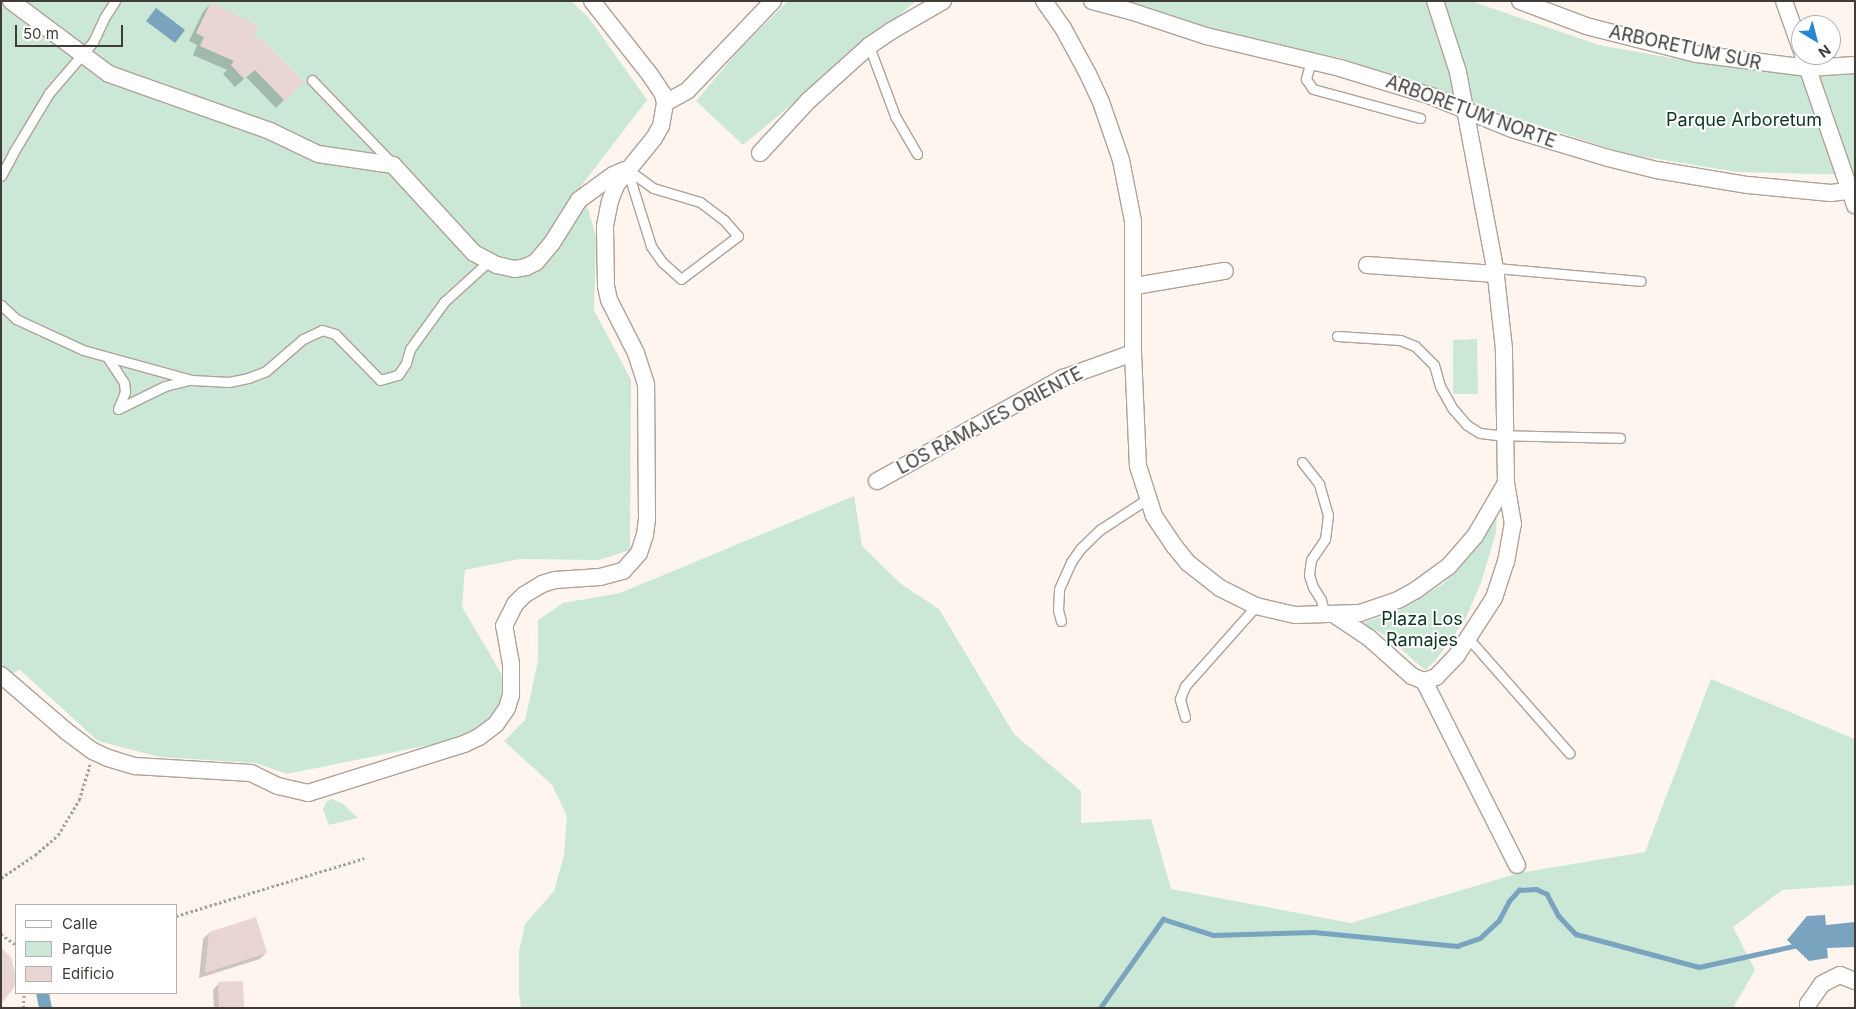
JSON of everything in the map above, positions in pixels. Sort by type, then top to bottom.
[{"type":"street","points":[[11,1],[109,74],[270,131],[318,154],[394,165],[474,253],[488,262],[514,269],[526,267],[536,262],[552,243],[579,200],[613,175],[628,169]]},
{"type":"street","points":[[1,675],[46,715],[93,751],[135,766],[251,773],[278,786],[308,793],[464,744],[479,737],[496,724],[507,708],[511,696],[512,669],[504,626],[514,604],[524,595],[542,584],[564,579],[600,578],[623,571],[638,553],[645,535],[648,466],[646,384],[636,353],[610,300],[606,286],[606,215],[616,185],[654,138],[661,126],[665,103],[663,94],[651,76],[592,1]]},
{"type":"street","points":[[665,103],[688,90],[773,1]]},
{"type":"street","points":[[760,154],[808,101],[869,46],[891,30],[943,1]]},
{"type":"street","points":[[1044,1],[1063,28],[1088,74],[1114,138],[1128,191],[1134,221],[1135,286],[1132,353],[1136,448],[1140,474],[1147,500],[1163,531],[1188,563],[1220,588],[1256,606],[1296,615],[1360,613],[1379,607],[1416,590],[1432,580],[1462,553],[1475,536],[1506,483]]},
{"type":"street","name":"ARBORETUM NORTE","points":[[1092,1],[1130,10],[1206,36],[1340,68],[1431,96],[1560,144],[1657,170],[1748,185],[1854,195]]},
{"type":"street","points":[[1330,615],[1368,637],[1412,676],[1424,680],[1436,677],[1469,639],[1494,598],[1506,562],[1513,524],[1506,483],[1504,349],[1496,271],[1458,72],[1435,1]]},
{"type":"street","name":"ARBORETUM SUR","points":[[1520,1],[1586,26],[1660,46],[1734,60],[1791,62]]},
{"type":"street","points":[[1784,1],[1791,21]]},
{"type":"street","name":"ARBORETUM SUR","points":[[1841,64],[1855,65]]},
{"type":"street","points":[[1806,65],[1854,195]]},
{"type":"street","points":[[1367,266],[1496,271]]},
{"type":"street","points":[[1135,286],[1226,271]]},
{"type":"street","name":"LOS RAMAJES ORIENTE","points":[[877,481],[1063,378],[1132,353]]},
{"type":"street","points":[[1424,680],[1517,865]]},
{"type":"street","points":[[1808,1008],[1808,1004],[1822,984],[1847,978]]},
{"type":"lane","points":[[1,176],[49,93],[93,42],[104,18],[115,1]]},
{"type":"lane","points":[[869,46],[895,116],[917,154]]},
{"type":"lane","points":[[1311,61],[1306,79],[1313,89],[1420,118]]},
{"type":"lane","points":[[312,80],[394,165]]},
{"type":"lane","points":[[628,169],[652,188],[700,202],[724,220],[738,236],[680,279],[662,262],[651,246],[628,169]]},
{"type":"lane","points":[[1,305],[16,319],[83,350],[192,380],[229,382],[248,378],[266,371],[303,339],[322,330],[335,334],[380,380],[388,379],[398,374],[406,363],[410,349],[444,302],[488,262]]},
{"type":"lane","points":[[1496,271],[1640,281]]},
{"type":"lane","points":[[1337,336],[1400,340],[1415,346],[1429,358],[1445,397],[1467,425],[1488,435],[1620,438]]},
{"type":"lane","points":[[108,358],[124,383],[125,392],[118,409],[165,386],[192,380]]},
{"type":"lane","points":[[1302,462],[1319,484],[1328,515],[1325,539],[1311,560],[1309,575],[1313,587],[1330,615]]},
{"type":"lane","points":[[1061,621],[1058,610],[1059,589],[1071,562],[1101,529],[1147,500]]},
{"type":"lane","points":[[1186,717],[1180,699],[1185,686],[1256,606]]},
{"type":"lane","points":[[1469,639],[1569,753]]},
{"type":"path","points":[[1,878],[46,846],[67,824],[79,800],[93,751]]},
{"type":"path","points":[[178,915],[364,858]]},
{"type":"path","points":[[1,934],[15,944]]},
{"type":"path","points":[[23,1008],[24,994]]},
{"type":"green space","points":[[1,1],[571,1],[589,18],[647,100],[581,186],[596,236],[594,310],[631,380],[630,550],[599,560],[520,559],[465,570],[462,607],[505,680],[499,711],[464,738],[287,774],[256,763],[160,757],[98,741],[20,670],[1,678]]},
{"type":"green space","points":[[788,1],[916,1],[743,145],[696,101],[739,50]]},
{"type":"green space","name":"Parque Arboretum","points":[[1124,1],[1471,1],[1599,45],[1699,63],[1800,75],[1855,70],[1855,175],[1737,172],[1627,154],[1487,109],[1341,58],[1230,36]]},
{"type":"green space","points":[[1477,339],[1478,394],[1453,394],[1453,340]]},
{"type":"green space","points":[[854,496],[862,546],[901,584],[939,609],[1014,734],[1081,791],[1081,823],[1151,819],[1171,889],[1351,923],[1519,873],[1645,852],[1711,679],[1855,739],[1855,885],[1782,890],[1733,927],[1755,970],[1734,1006],[1737,1008],[521,1008],[519,952],[525,924],[554,891],[564,855],[567,816],[552,785],[504,741],[525,720],[538,661],[538,620],[563,603],[620,593]]},
{"type":"green space","name":"Plaza Los Ramajes","points":[[1497,509],[1496,532],[1481,583],[1465,620],[1434,662],[1425,670],[1386,636],[1362,623],[1396,612],[1443,584],[1469,557],[1480,542]]},
{"type":"green space","points":[[332,799],[343,804],[358,818],[329,825],[323,809],[326,802]]},
{"type":"water","points":[[156,8],[185,30],[175,43],[146,21]]},
{"type":"water","points":[[1825,915],[1826,925],[1855,922],[1855,947],[1827,948],[1828,958],[1809,961],[1787,940],[1807,916]]},
{"type":"water","points":[[36,994],[49,994],[52,1008],[39,1008]]},
{"type":"building","points":[[211,2],[259,26],[254,35],[259,40],[261,38],[304,82],[285,101],[255,70],[244,79],[231,65],[234,61],[200,46],[204,37],[196,33]]},
{"type":"building","points":[[256,917],[267,953],[205,973],[209,932]]},
{"type":"building","points":[[1,948],[11,957],[15,982],[14,988],[1,1004]]},
{"type":"building","points":[[243,981],[244,1008],[219,1008],[218,982]]},
{"type":"waterway","points":[[1100,1008],[1163,919],[1213,935],[1314,932],[1457,946],[1480,938],[1499,920],[1509,901],[1519,890],[1536,889],[1547,894],[1558,915],[1576,934],[1699,967],[1798,945]]}]
